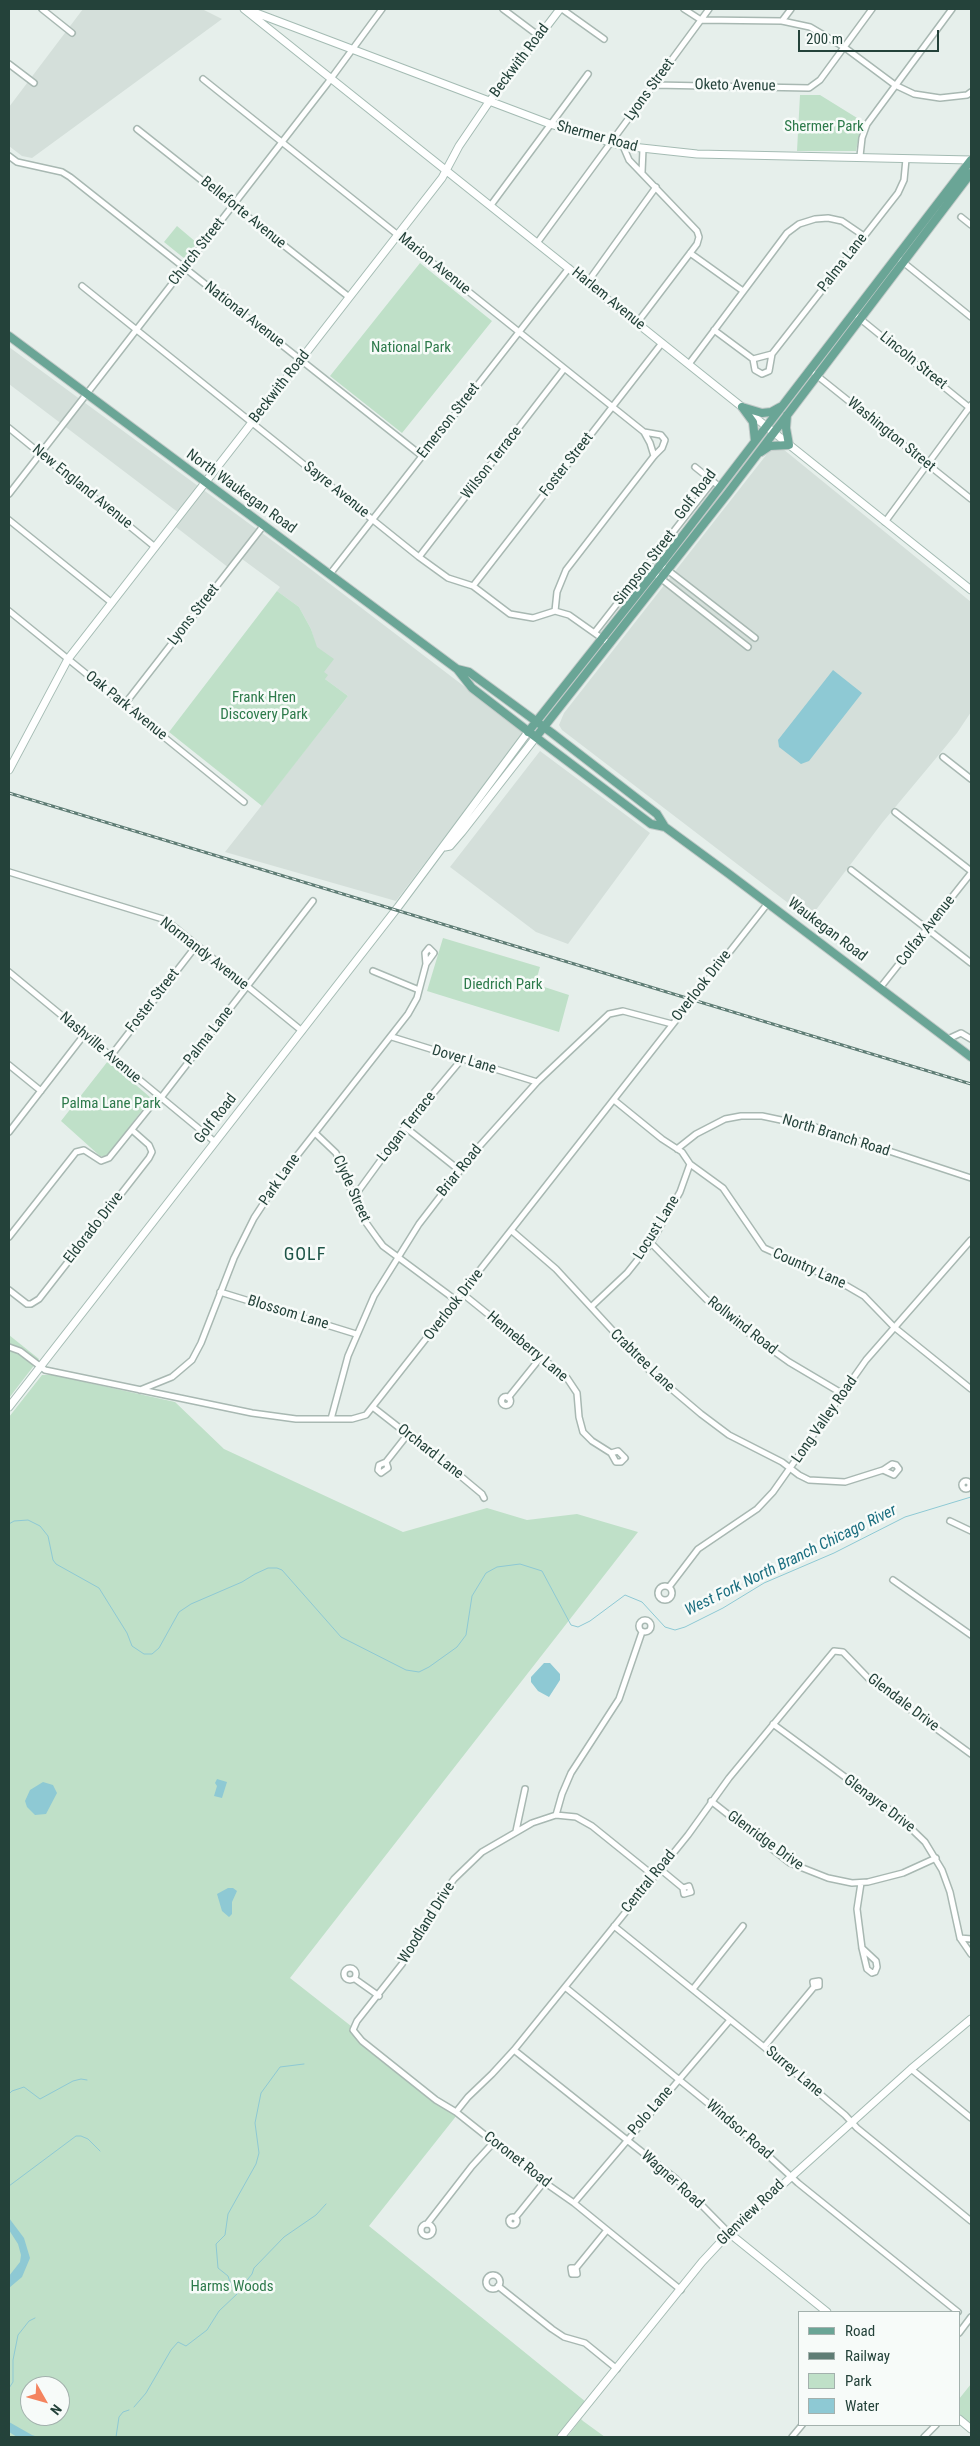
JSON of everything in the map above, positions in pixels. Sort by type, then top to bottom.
[{"type":"main road","name":"Shermer Road","points":[[244,9],[490,102],[611,144],[643,150],[744,156],[860,156],[971,160]]},
{"type":"main road","name":"Harlem Avenue","points":[[244,9],[971,590]]},
{"type":"main road","name":"Beckwith Road","points":[[9,770],[68,659],[397,235],[446,170],[459,146],[490,102],[561,9]]},
{"type":"main road","name":"Golf Road","points":[[900,260],[971,160]]},
{"type":"main road","name":"Golf Road","points":[[9,1407],[445,847],[446,840],[536,721],[654,573],[664,567],[755,456],[786,415],[813,373],[900,260],[971,173]]},
{"type":"main road","name":"North Waukegan Road","points":[[9,336],[457,669],[472,688],[528,732]]},
{"type":"main road","name":"Golf Road","points":[[445,847],[450,846],[610,644],[661,578],[664,567],[720,487],[785,403],[813,373]]},
{"type":"main road","points":[[742,407],[762,413],[771,412],[785,403]]},
{"type":"main road","points":[[742,407],[752,422],[755,441]]},
{"type":"main road","points":[[755,456],[770,446],[789,445],[786,415]]},
{"type":"main road","name":"North Waukegan Road","points":[[457,669],[469,672],[536,721]]},
{"type":"main road","name":"Waukegan Road","points":[[536,721],[657,814],[665,827],[971,1057]]},
{"type":"main road","name":"Waukegan Road","points":[[528,732],[651,824],[665,827]]},
{"type":"main road","name":"Glenview Road","points":[[561,2437],[729,2233],[851,2122],[971,2019]]},
{"type":"main road","name":"Wagner Road","points":[[729,2233],[826,2311]]},
{"type":"main road","points":[[960,2420],[971,2429]]},
{"type":"street","points":[[42,9],[72,32]]},
{"type":"street","name":"Church Street","points":[[9,494],[332,78],[382,9]]},
{"type":"street","points":[[502,9],[539,36]]},
{"type":"street","points":[[561,9],[604,39]]},
{"type":"street","points":[[684,9],[701,20],[782,21],[810,27],[844,47],[895,85],[914,94],[940,98],[969,94]]},
{"type":"street","name":"Lyons Street","points":[[537,243],[709,9]]},
{"type":"street","points":[[782,21],[791,9]]},
{"type":"street","points":[[844,47],[872,9]]},
{"type":"street","points":[[860,156],[862,138],[867,124],[952,9]]},
{"type":"street","name":"Oketo Avenue","points":[[654,85],[801,88],[815,85],[844,47]]},
{"type":"street","points":[[9,64],[34,83]]},
{"type":"street","points":[[490,205],[588,74]]},
{"type":"street","name":"Marion Avenue","points":[[203,80],[644,432],[654,456]]},
{"type":"street","name":"Belleforte Avenue","points":[[137,129],[349,297]]},
{"type":"street","points":[[623,146],[629,160],[697,231],[699,237],[697,244],[637,323]]},
{"type":"street","points":[[642,172],[643,150]]},
{"type":"street","name":"National Avenue","points":[[9,156],[17,162],[62,172],[70,176],[422,456]]},
{"type":"street","name":"Palma Lane","points":[[753,359],[755,370],[762,374],[769,371],[772,354],[902,187],[906,159]]},
{"type":"street","points":[[587,283],[656,187]]},
{"type":"street","points":[[961,217],[971,225]]},
{"type":"street","points":[[689,364],[787,233],[799,224],[815,219],[828,218],[842,221],[864,236]]},
{"type":"street","points":[[690,253],[743,291]]},
{"type":"street","points":[[900,260],[971,317]]},
{"type":"street","name":"Emerson Street","points":[[330,574],[569,268]]},
{"type":"street","name":"Sayre Avenue","points":[[82,286],[419,557],[448,578],[473,586],[510,614],[533,618],[555,611]]},
{"type":"street","name":"Lincoln Street","points":[[857,316],[971,407]]},
{"type":"street","points":[[714,330],[753,359],[772,354]]},
{"type":"street","name":"Foster Street","points":[[473,586],[662,343]]},
{"type":"street","name":"Wilson Terrace","points":[[419,557],[564,369]]},
{"type":"street","name":"Washington Street","points":[[813,373],[971,499]]},
{"type":"street","points":[[885,522],[971,407]]},
{"type":"street","name":"New England Avenue","points":[[9,428],[155,547]]},
{"type":"street","points":[[610,644],[569,615],[555,611],[557,592],[566,570],[662,448],[665,440],[662,435],[644,432]]},
{"type":"street","points":[[695,467],[720,487]]},
{"type":"street","name":"Simpson Street","points":[[595,632],[713,481]]},
{"type":"street","points":[[9,520],[112,603]]},
{"type":"street","name":"Lyons Street","points":[[124,705],[264,525]]},
{"type":"street","points":[[664,567],[755,638]]},
{"type":"street","points":[[654,573],[748,647]]},
{"type":"street","name":"Oak Park Avenue","points":[[9,611],[244,802]]},
{"type":"street","points":[[943,757],[971,779]]},
{"type":"street","points":[[895,812],[971,872]]},
{"type":"street","points":[[851,870],[971,963]]},
{"type":"street","name":"Normandy Avenue","points":[[9,872],[160,918],[302,1031]]},
{"type":"street","name":"Colfax Avenue","points":[[880,988],[971,872]]},
{"type":"street","name":"Palma Lane","points":[[9,1237],[76,1152],[82,1150],[96,1159],[105,1160],[113,1154],[248,988],[313,901]]},
{"type":"street","name":"Overlook Drive","points":[[9,1347],[20,1351],[45,1370],[271,1417],[331,1419],[358,1418],[366,1415],[374,1408],[768,903]]},
{"type":"street","name":"Foster Street","points":[[110,1057],[196,946]]},
{"type":"street","name":"Park Lane","points":[[139,1390],[172,1377],[192,1360],[201,1343],[234,1258],[254,1218],[280,1178],[392,1037],[413,1006],[426,964]]},
{"type":"street","points":[[373,971],[419,990]]},
{"type":"street","name":"Nashville Avenue","points":[[9,972],[159,1098],[215,1142]]},
{"type":"street","name":"Briar Road","points":[[331,1419],[340,1380],[356,1334],[374,1296],[397,1256],[459,1170],[537,1082],[602,1019],[614,1012],[623,1011],[672,1024]]},
{"type":"street","points":[[948,1039],[961,1033],[971,1039]]},
{"type":"street","points":[[9,1132],[84,1035]]},
{"type":"street","name":"Dover Lane","points":[[392,1037],[537,1082]]},
{"type":"street","name":"Logan Terrace","points":[[354,1197],[405,1126],[462,1059]]},
{"type":"street","points":[[9,1065],[41,1091]]},
{"type":"street","name":"Country Lane","points":[[614,1100],[678,1149],[690,1164],[723,1188],[764,1248],[853,1289],[876,1306],[894,1327],[971,1389]]},
{"type":"street","name":"North Branch Road","points":[[678,1149],[703,1130],[725,1119],[741,1116],[762,1116],[819,1128],[971,1178]]},
{"type":"street","points":[[405,1126],[459,1170]]},
{"type":"street","name":"Eldorado Drive","points":[[9,1290],[27,1304],[40,1299],[149,1158],[152,1152],[149,1145],[132,1130]]},
{"type":"street","name":"Clyde Street","points":[[315,1133],[336,1153],[359,1211],[369,1229],[383,1246],[457,1301]]},
{"type":"street","name":"Locust Lane","points":[[592,1306],[627,1273],[652,1243],[680,1192],[690,1164]]},
{"type":"street","name":"Crabtree Lane","points":[[512,1231],[556,1269],[592,1306],[629,1351],[700,1414],[729,1435],[791,1468],[802,1478],[836,1483],[883,1470]]},
{"type":"street","name":"Long Valley Road","points":[[669,1587],[694,1553],[757,1509],[791,1468],[866,1360],[971,1240]]},
{"type":"street","name":"Rollwind Road","points":[[652,1243],[706,1299],[737,1325],[789,1362],[843,1394]]},
{"type":"street","name":"Blossom Lane","points":[[220,1292],[356,1334]]},
{"type":"street","name":"Henneberry Lane","points":[[463,1294],[567,1378],[575,1388],[583,1432],[592,1441],[610,1453]]},
{"type":"street","points":[[508,1398],[541,1357]]},
{"type":"street","name":"Orchard Lane","points":[[374,1408],[482,1494],[484,1498]]},
{"type":"street","points":[[386,1462],[408,1434]]},
{"type":"street","points":[[950,1521],[971,1531]]},
{"type":"street","points":[[892,1580],[971,1635]]},
{"type":"street","points":[[642,1632],[619,1699],[571,1773],[556,1815],[576,1817],[592,1826],[654,1876]]},
{"type":"street","name":"Central Road","points":[[456,2112],[514,2050],[660,1869],[711,1801],[773,1724],[830,1654],[838,1650]]},
{"type":"street","name":"Glendale Drive","points":[[838,1650],[843,1652],[882,1690],[971,1754]]},
{"type":"street","name":"Glenayre Drive","points":[[773,1724],[910,1827],[925,1842],[936,1858],[950,1892],[960,1938],[971,1954]]},
{"type":"street","points":[[516,1831],[525,1789]]},
{"type":"street","name":"Glenridge Drive","points":[[711,1801],[802,1870],[834,1880],[861,1883],[903,1873],[936,1858]]},
{"type":"street","name":"Woodland Drive","points":[[353,2030],[357,2021],[379,1996],[403,1962],[434,1908],[454,1879],[482,1852],[516,1831],[556,1815]]},
{"type":"street","points":[[660,1869],[683,1888]]},
{"type":"street","points":[[861,1883],[857,1908],[862,1948]]},
{"type":"street","name":"Surrey Lane","points":[[614,1926],[764,2047],[971,2221]]},
{"type":"street","points":[[693,1989],[743,1926]]},
{"type":"street","points":[[960,1938],[971,1939]]},
{"type":"street","points":[[356,1978],[379,1996]]},
{"type":"street","name":"Windsor Road","points":[[564,1987],[680,2080],[745,2134],[790,2176],[956,2311]]},
{"type":"street","points":[[764,2047],[814,1987]]},
{"type":"street","name":"Polo Lane","points":[[574,2203],[730,2020]]},
{"type":"street","name":"Coronet Road","points":[[353,2030],[362,2041],[436,2100],[456,2112],[544,2182],[574,2203],[681,2290]]},
{"type":"street","name":"Wagner Road","points":[[514,2050],[676,2179],[729,2233]]},
{"type":"street","points":[[911,2069],[971,2118]]},
{"type":"street","points":[[427,2224],[472,2166],[494,2142]]},
{"type":"street","points":[[516,2218],[544,2182]]},
{"type":"street","points":[[576,2268],[607,2230]]},
{"type":"street","points":[[498,2286],[552,2329],[564,2337],[585,2343],[617,2369]]},
{"type":"street","points":[[960,2331],[970,2319]]},
{"type":"street","points":[[792,2437],[801,2426]]},
{"type":"street","points":[[924,2437],[935,2426]]},
{"type":"shaded area","points":[[83,9],[202,9],[222,19],[32,158],[22,156],[9,146],[9,107]]},
{"type":"shaded area","points":[[9,347],[300,561],[524,732],[396,901],[225,852],[348,696],[325,679],[311,629],[299,607],[277,591],[280,587],[238,556],[229,568],[172,524],[179,513],[9,384]]},
{"type":"shaded area","points":[[775,448],[783,449],[971,602],[971,712],[957,733],[882,823],[809,919],[562,730],[559,725],[564,713],[767,454]]},
{"type":"shaded area","points":[[540,751],[650,833],[568,944],[536,932],[450,867]]},
{"type":"green space","name":"Shermer Park","points":[[800,95],[820,95],[862,121],[856,151],[797,151]]},
{"type":"green space","points":[[177,226],[197,243],[185,259],[164,242]]},
{"type":"green space","name":"National Park","points":[[420,263],[492,321],[402,433],[330,376]]},
{"type":"green space","name":"Frank Hren Discovery Park","points":[[277,591],[299,607],[311,629],[317,647],[334,659],[324,672],[328,675],[325,679],[348,696],[262,806],[169,732]]},
{"type":"green space","name":"Diedrich Park","points":[[443,938],[540,967],[535,984],[569,995],[559,1032],[427,991]]},
{"type":"green space","name":"Palma Lane Park","points":[[108,1061],[151,1098],[111,1152],[106,1156],[100,1156],[61,1121]]},
{"type":"green space","points":[[9,1335],[39,1359],[9,1398]]},
{"type":"green space","name":"Harms Woods","points":[[42,1375],[53,1375],[175,1402],[224,1449],[403,1532],[487,1508],[527,1520],[577,1514],[638,1532],[290,1978],[351,2026],[349,2030],[360,2042],[457,2115],[369,2226],[586,2402],[558,2437],[9,2437],[9,1417]]},
{"type":"green space","points":[[971,2384],[971,2425],[960,2415],[960,2398]]},
{"type":"green space","points":[[581,2419],[583,2421],[605,2437],[567,2437]]},
{"type":"water","points":[[833,670],[862,693],[809,761],[801,764],[779,747],[778,740]]},
{"type":"water","points":[[544,1663],[550,1663],[560,1674],[560,1680],[549,1697],[538,1691],[531,1682],[531,1677]]},
{"type":"water","points":[[217,1779],[227,1782],[222,1798],[214,1796]]},
{"type":"water","points":[[43,1782],[53,1785],[57,1793],[46,1814],[35,1815],[27,1807],[25,1801],[30,1790]]},
{"type":"water","points":[[228,1888],[233,1888],[237,1891],[232,1902],[232,1914],[229,1917],[222,1911],[217,1894]]},
{"type":"water","points":[[9,2218],[24,2238],[30,2258],[22,2277],[9,2288],[9,2276],[20,2262],[21,2255],[18,2244],[9,2230]]},
{"type":"water","points":[[9,2422],[38,2437],[17,2437],[9,2432]]},
{"type":"waterway","name":"West Fork North Branch Chicago River","points":[[9,1524],[14,1521],[28,1520],[40,1526],[48,1536],[53,1560],[56,1564],[99,1588],[127,1633],[132,1646],[144,1654],[152,1654],[159,1648],[179,1612],[191,1604],[242,1582],[268,1568],[277,1568],[282,1570],[341,1637],[406,1670],[419,1672],[457,1647],[466,1635],[472,1596],[486,1573],[497,1567],[520,1564],[542,1571],[571,1625],[578,1627],[590,1621],[625,1595],[642,1602],[665,1627],[675,1630],[723,1608],[764,1583],[834,1553],[905,1517],[971,1497]]},
{"type":"waterway","points":[[134,2407],[146,2393],[171,2350],[178,2342],[186,2346],[207,2330],[219,2311],[237,2294],[237,2288],[231,2285],[228,2276],[218,2268],[216,2244],[225,2235],[228,2214],[256,2164],[259,2153],[255,2123],[261,2093],[280,2067],[304,2064]]},
{"type":"waterway","points":[[9,2094],[24,2087],[40,2099],[73,2081],[87,2080]]},
{"type":"waterway","points":[[9,2186],[76,2136],[88,2139],[100,2151]]},
{"type":"waterway","points":[[237,2288],[244,2284],[254,2268],[284,2237],[316,2215],[326,2204]]},
{"type":"waterway","points":[[9,2388],[13,2382],[13,2360],[18,2335],[29,2321],[35,2318]]},
{"type":"waterway","points":[[9,2402],[9,2412]]},
{"type":"waterway","points":[[116,2437],[119,2417],[123,2412],[129,2410]]},
{"type":"railway","points":[[9,793],[971,1084]]},
{"type":"district","name":"GOLF","points":[[305,1255]]}]
